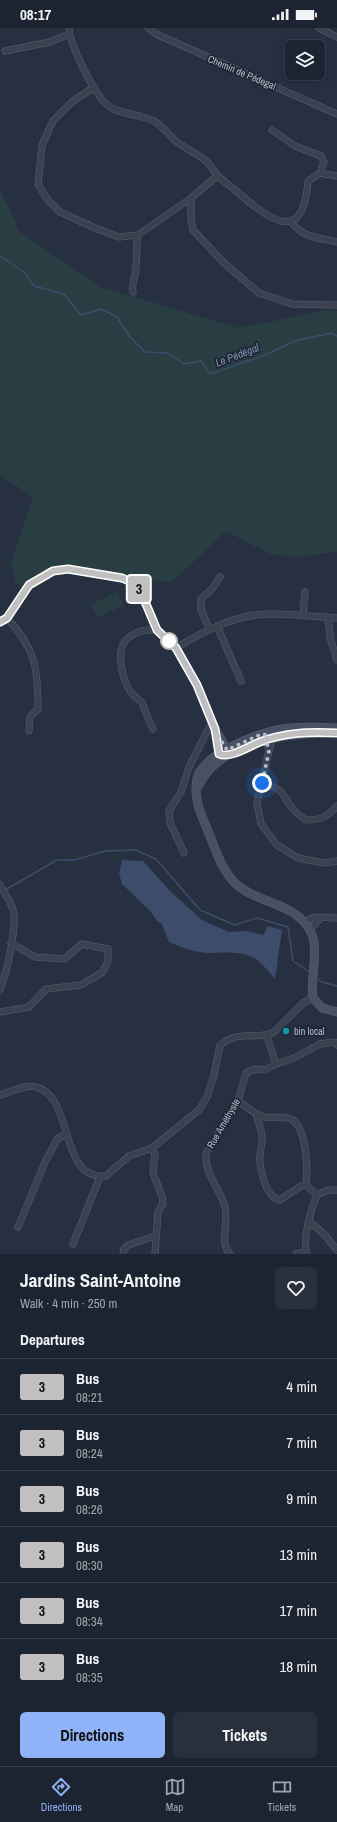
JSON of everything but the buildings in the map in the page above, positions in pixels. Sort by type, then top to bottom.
[{"type":"street","name":"Chemin de Pédegal","points":[[148,28],[156,34],[337,114]]},
{"type":"street","points":[[319,28],[337,37]]},
{"type":"street","points":[[6,51],[50,42],[69,31],[94,88],[104,102],[115,110],[149,119],[158,123],[177,142],[208,163],[217,176],[258,210],[283,223],[291,221],[305,208],[308,181],[320,173],[324,162],[321,156],[295,146],[272,130]]},
{"type":"street","points":[[94,88],[72,102],[53,121],[42,145],[38,184],[47,199],[60,212],[119,237],[138,235],[191,198],[217,176]]},
{"type":"street","points":[[320,173],[337,176]]},
{"type":"street","points":[[191,198],[190,218],[193,230],[225,264],[259,293],[292,304],[337,305]]},
{"type":"street","points":[[291,221],[298,230],[304,234],[337,242]]},
{"type":"street","points":[[133,292],[132,286],[136,268],[138,235]]},
{"type":"street","points":[[30,731],[30,718],[38,709],[38,676],[31,650],[19,631],[3,620],[29,585],[53,571],[68,569],[122,578],[138,585],[157,630],[176,648],[197,685],[224,754]]},
{"type":"street","points":[[209,628],[201,610],[200,599],[212,589],[220,577]]},
{"type":"street","points":[[303,615],[305,592]]},
{"type":"street","points":[[176,648],[209,628],[244,617],[266,614],[337,618]]},
{"type":"street","points":[[328,618],[331,641],[337,660]]},
{"type":"street","points":[[217,626],[241,681]]},
{"type":"street","points":[[153,729],[141,702],[132,694],[122,669],[120,652],[124,643],[131,634],[147,629],[157,630]]},
{"type":"street","points":[[184,853],[170,823],[169,811],[181,792],[189,767],[213,726]]},
{"type":"street","points":[[337,728],[288,728],[224,754],[208,769],[196,792],[203,819],[219,857],[233,881],[248,893],[294,913],[310,930],[314,948],[313,996],[322,1008],[337,1012]]},
{"type":"street","points":[[267,737],[302,733],[337,733]]},
{"type":"street","points":[[267,737],[269,751],[257,802],[261,824],[277,846],[298,858],[326,863],[337,861]]},
{"type":"street","points":[[262,783],[276,787],[285,795],[294,810],[306,820],[319,820],[332,813],[337,806]]},
{"type":"street","points":[[0,989],[11,943],[14,918],[13,908],[2,889]]},
{"type":"street","points":[[304,922],[315,917],[337,918]]},
{"type":"street","points":[[310,930],[320,918]]},
{"type":"street","points":[[0,1012],[29,1007],[46,989],[81,985],[103,972],[108,961],[108,949],[90,945],[82,944],[64,959],[35,957],[11,943]]},
{"type":"street","points":[[0,1095],[34,1086],[42,1089],[57,1107],[64,1122],[71,1150],[79,1163],[90,1174],[100,1177],[106,1176],[129,1156],[152,1148],[199,1110],[209,1090],[220,1044],[239,1036],[267,1036],[279,1028],[303,1003],[313,996]]},
{"type":"street","points":[[267,1036],[276,1064],[294,1058],[320,1044],[335,1042],[337,1045]]},
{"type":"street","name":"Rue Améthyste","points":[[230,1254],[226,1250],[224,1244],[227,1228],[224,1206],[205,1160],[208,1148],[238,1101],[246,1073],[254,1069],[266,1070],[276,1064]]},
{"type":"street","points":[[238,1101],[256,1114],[290,1119],[296,1123],[301,1133],[308,1169],[306,1185]]},
{"type":"street","points":[[256,1114],[262,1136],[259,1160],[270,1195],[274,1200],[280,1200],[301,1186],[306,1185]]},
{"type":"street","points":[[18,1228],[46,1160],[58,1138],[66,1134]]},
{"type":"street","points":[[152,1148],[155,1156],[153,1168],[154,1176],[162,1196],[163,1204],[158,1212],[155,1254]]},
{"type":"street","points":[[73,1244],[100,1177]]},
{"type":"street","points":[[306,1185],[317,1194]]},
{"type":"street","points":[[317,1194],[328,1190],[337,1190]]},
{"type":"street","points":[[296,1254],[307,1253],[305,1242],[317,1194]]},
{"type":"street","points":[[310,1222],[337,1250]]},
{"type":"street","points":[[123,1254],[124,1249],[128,1244],[156,1236]]},
{"type":"green space","points":[[0,189],[20,232],[101,287],[239,328],[327,310],[337,311],[337,552],[296,557],[270,554],[226,531],[171,583],[68,565],[43,571],[21,587],[15,582],[11,562],[33,497],[0,475]]},
{"type":"green space","points":[[117,592],[124,605],[97,618],[91,604]]},
{"type":"water","points":[[122,860],[143,861],[170,891],[202,920],[229,932],[246,931],[263,935],[268,926],[282,930],[275,979],[267,969],[254,958],[245,954],[207,953],[188,949],[169,942],[162,924],[157,921],[151,912],[122,884],[119,873]]},
{"type":"waterway","name":"Le Pédégal","points":[[0,256],[24,272],[34,286],[64,294],[81,315],[101,309],[117,317],[129,336],[145,352],[168,353],[184,364],[201,361],[210,374],[262,356],[298,340],[332,333],[337,336]]},
{"type":"waterway","points":[[5,890],[57,860],[74,860],[105,851],[135,850],[156,859],[200,910],[235,925],[257,918],[288,927],[293,961],[311,973]]},
{"type":"waterway","points":[[315,977],[322,982],[337,986]]},
{"type":"bus line","name":"3","points":[[0,622],[7,618],[29,585],[53,571],[68,569],[122,578],[138,585],[157,630],[176,648],[197,685],[215,729],[218,751],[220,755],[225,756],[286,734],[337,733]]},
{"type":"place","name":"bin local","points":[[286,1031]]},
{"type":"route","points":[[169,641],[176,648],[197,685],[215,729],[227,750],[262,734],[269,736],[266,740],[269,751],[262,783]]}]
